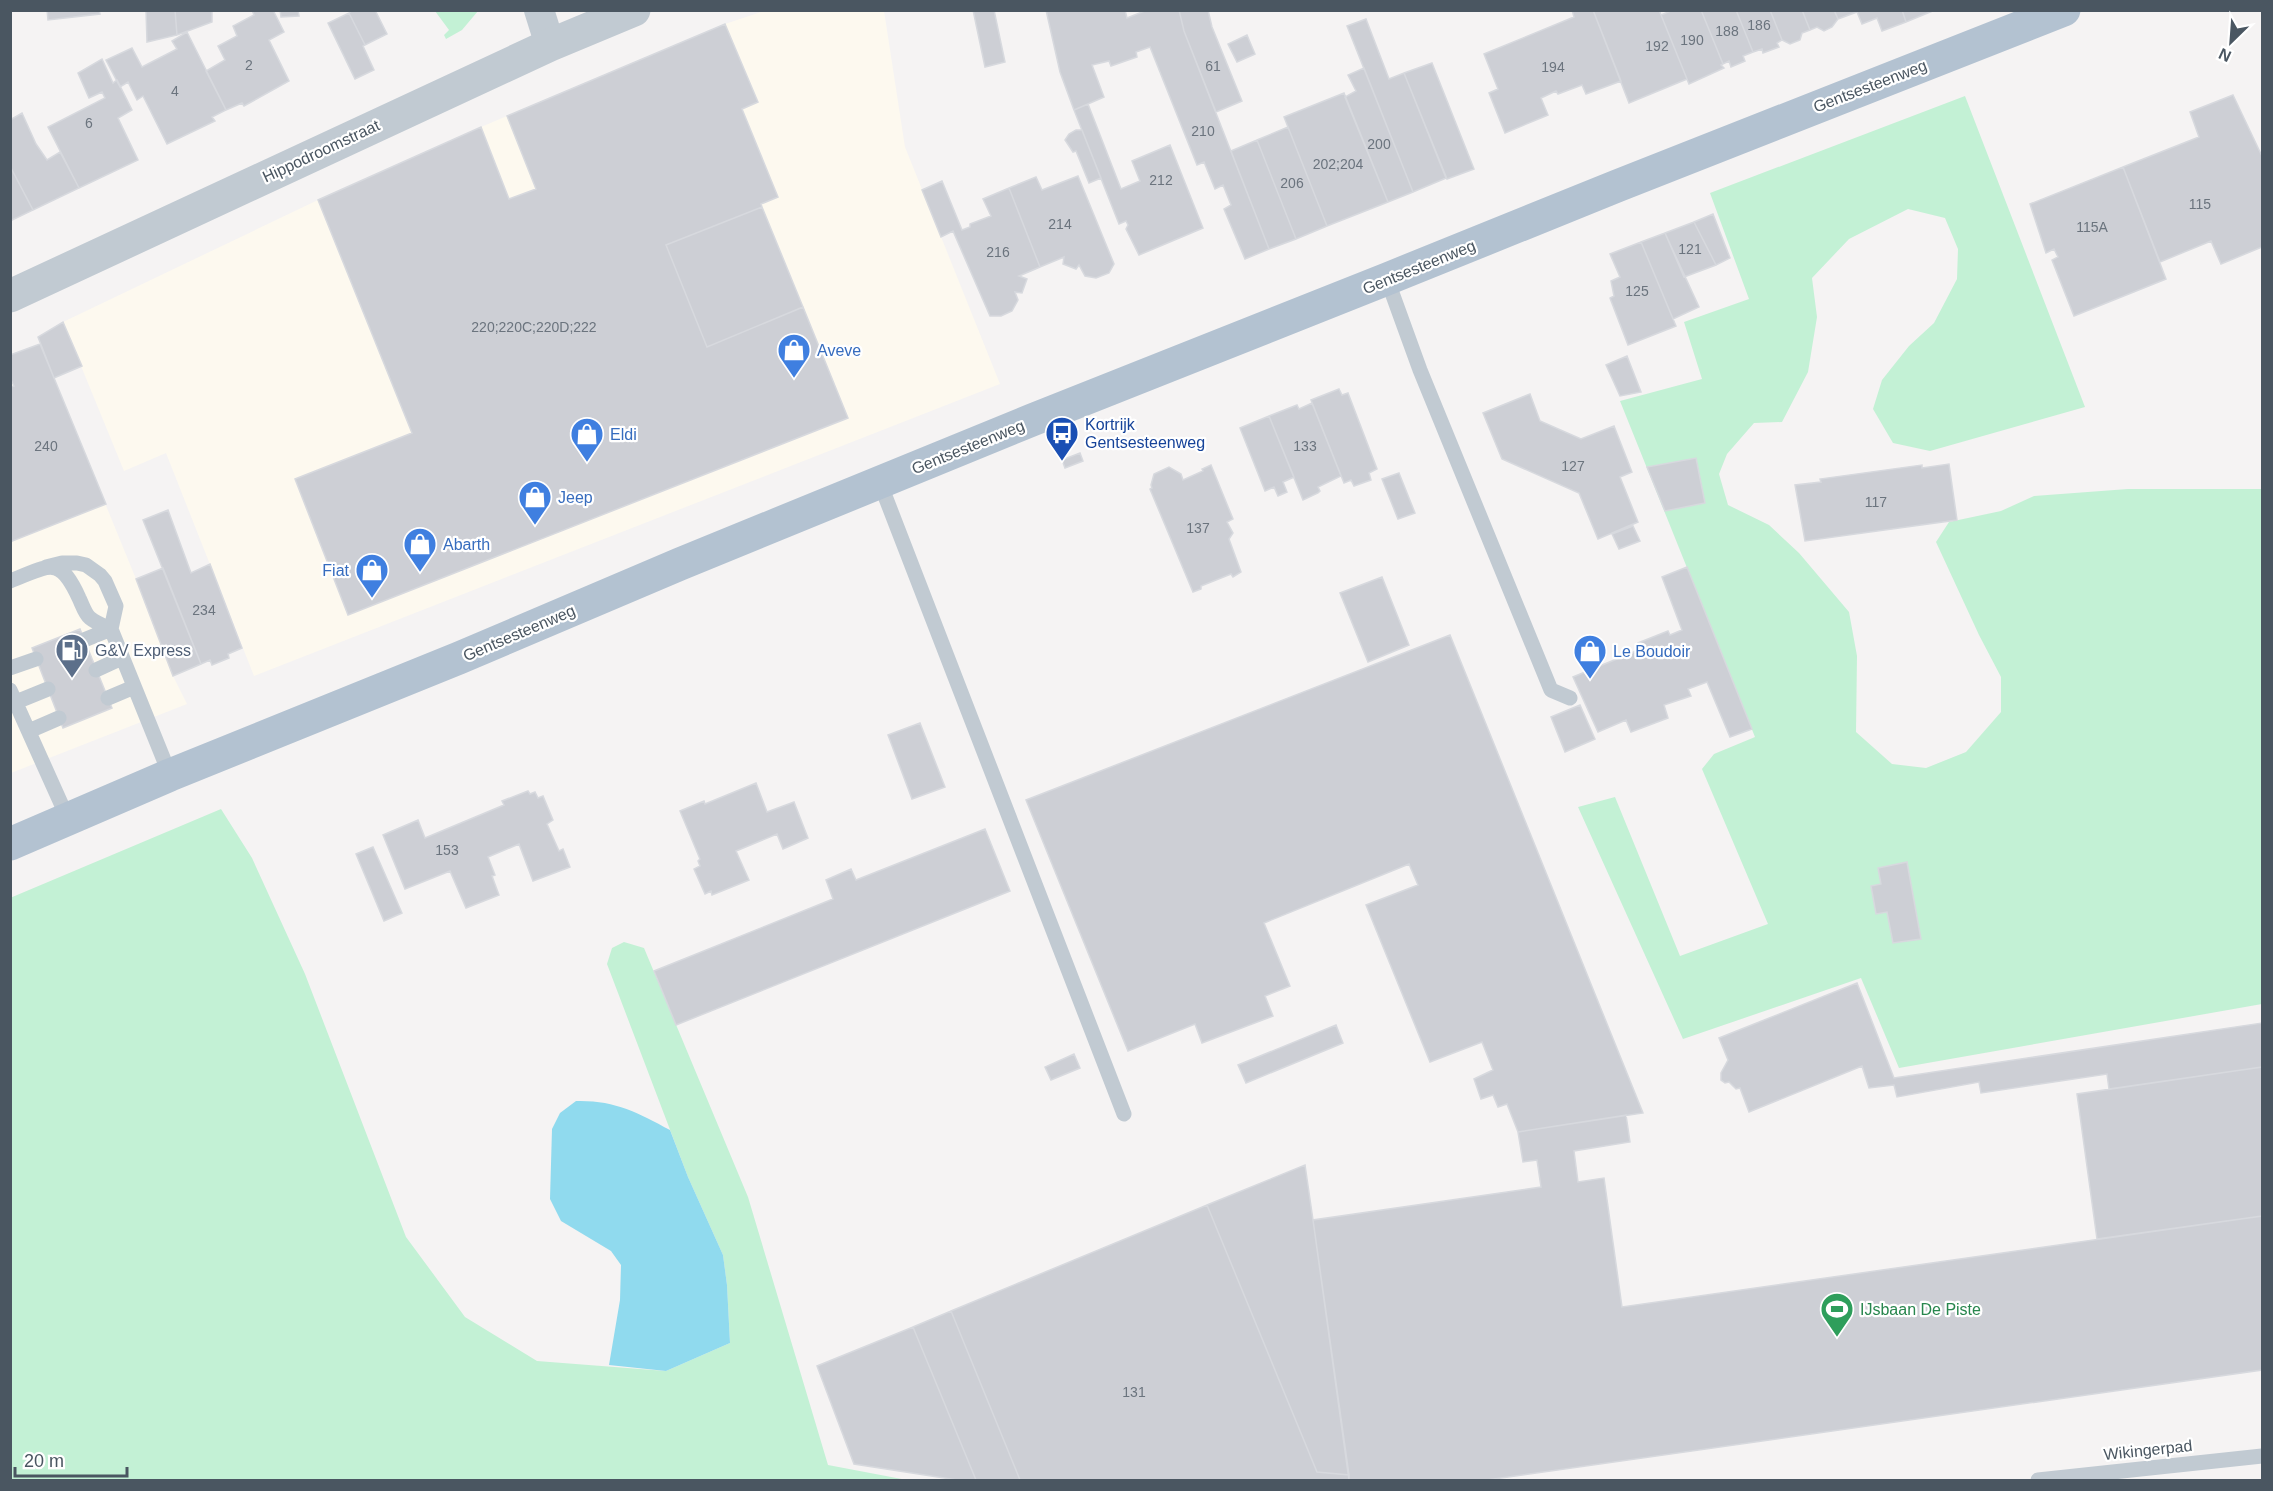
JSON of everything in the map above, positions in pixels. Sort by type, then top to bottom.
[{"type":"main road","name":"Gentsesteenweg","points":[[10,843],[1032,420],[2064,10]]},
{"type":"street","points":[[539,10],[550,45]]},
{"type":"street","name":"Hippodroomstraat","points":[[10,296],[550,45],[634,10]]},
{"type":"lane","points":[[1387,279],[1420,370],[1551,690],[1570,698]]},
{"type":"lane","points":[[880,483],[1124,1114]]},
{"type":"lane","points":[[10,581],[46,567],[62,563],[77,563],[86,565],[105,581],[116,606],[111,629],[171,775]]},
{"type":"lane","points":[[46,567],[54,567],[68,575],[88,617],[111,629]]},
{"type":"lane","points":[[84,640],[111,629]]},
{"type":"lane","points":[[96,670],[123,658]]},
{"type":"lane","points":[[10,668],[36,659]]},
{"type":"lane","points":[[108,698],[134,687]]},
{"type":"lane","points":[[48,689],[13,696],[68,819]]},
{"type":"lane","points":[[29,731],[60,718]]},
{"type":"lane","name":"Wikingerpad","points":[[2037,1480],[2262,1456]]},
{"type":"shaded area","points":[[764,11],[884,11],[905,147],[1000,384],[254,676],[166,453],[124,471],[63,322],[318,200],[481,127],[725,24]]},
{"type":"shaded area","points":[[40,344],[173,676],[187,704],[11,773],[11,355]]},
{"type":"green space","points":[[435,11],[478,11],[462,30],[446,39],[444,35],[449,30]]},
{"type":"green space","points":[[1965,96],[2085,407],[1930,451],[1893,443],[1873,409],[1882,380],[1909,346],[1934,323],[1957,279],[1958,249],[1945,218],[1908,209],[1849,239],[1812,278],[1817,317],[1808,372],[1782,422],[1754,423],[1727,454],[1719,474],[1728,505],[1769,525],[1799,553],[1849,612],[1857,656],[1856,732],[1892,764],[1926,768],[1966,752],[2001,712],[2001,677],[1936,542],[1949,522],[2001,511],[2034,496],[2128,489],[2262,489],[2262,1004],[1899,1068],[1861,978],[1683,1039],[1578,807],[1615,797],[1680,956],[1768,924],[1702,769],[1714,754],[1755,737],[1620,401],[1702,379],[1684,322],[1749,299],[1710,193]]},
{"type":"green space","points":[[221,809],[252,858],[305,974],[406,1237],[465,1317],[537,1361],[666,1371],[730,1343],[723,1255],[688,1177],[607,964],[612,948],[624,942],[644,948],[748,1197],[828,1465],[907,1480],[11,1480],[10,898]]},
{"type":"water","points":[[576,1101],[590,1101],[625,1108],[670,1130],[723,1255],[730,1343],[666,1371],[609,1365],[620,1300],[621,1265],[611,1251],[561,1221],[550,1199],[552,1129],[560,1113]]},
{"type":"building","points":[[47,10],[99,10],[100,14],[48,20]]},
{"type":"building","points":[[146,10],[175,10],[177,35],[147,42]]},
{"type":"building","points":[[175,10],[212,10],[212,22],[177,35]]},
{"type":"building","points":[[252,10],[273,10],[284,32],[269,40],[289,81],[244,106],[242,103],[226,110],[206,71],[225,60],[218,46],[237,36],[233,26],[254,15]]},
{"type":"building","points":[[280,10],[298,10],[299,16],[281,17]]},
{"type":"building","points":[[353,10],[375,10],[387,34],[365,45],[349,13]]},
{"type":"building","points":[[973,10],[994,10],[1005,62],[985,67]]},
{"type":"building","points":[[1046,10],[1125,10],[1127,18],[1147,10],[1179,10],[1184,31],[1269,249],[1245,259],[1224,209],[1231,205],[1223,185],[1215,189],[1204,162],[1197,165],[1150,47],[1136,52],[1137,57],[1111,66],[1109,61],[1092,65],[1104,97],[1074,110],[1060,72]]},
{"type":"building","points":[[1179,10],[1208,10],[1212,27],[1242,101],[1216,112],[1184,31]]},
{"type":"building","points":[[1572,10],[1593,10],[1621,81],[1586,94],[1582,85],[1558,94],[1556,91],[1541,98],[1548,115],[1505,133],[1489,93],[1498,89],[1484,54],[1574,17]]},
{"type":"building","points":[[1593,10],[1659,10],[1687,79],[1629,103]]},
{"type":"building","points":[[1673,10],[1701,10],[1724,68],[1689,84],[1661,15]]},
{"type":"building","points":[[1701,10],[1736,10],[1753,52],[1743,56],[1745,61],[1731,67],[1729,61],[1723,64]]},
{"type":"building","points":[[1736,10],[1770,10],[1782,40],[1777,43],[1779,47],[1763,53],[1762,49],[1753,52]]},
{"type":"building","points":[[1770,10],[1802,10],[1810,30],[1802,33],[1800,40],[1790,44],[1782,40]]},
{"type":"building","points":[[1802,10],[1834,10],[1838,19],[1832,27],[1824,31],[1817,27],[1810,30]]},
{"type":"building","points":[[1834,10],[1902,10],[1906,22],[1882,31],[1877,18],[1862,24],[1857,12],[1838,19]]},
{"type":"building","points":[[1902,10],[1935,10],[1906,22]]},
{"type":"building","points":[[349,13],[374,70],[355,79],[328,23]]},
{"type":"building","points":[[1366,19],[1389,79],[1404,73],[1446,178],[1413,192],[1347,26]]},
{"type":"building","points":[[725,24],[758,102],[742,109],[778,197],[761,204],[762,207],[666,245],[707,347],[803,307],[848,418],[348,615],[295,479],[412,433],[318,200],[481,127],[509,199],[536,189],[507,116]]},
{"type":"building","points":[[187,32],[226,110],[212,117],[215,121],[167,144],[143,96],[137,100],[128,82],[120,87],[106,60],[132,48],[142,67],[177,49],[172,41]]},
{"type":"building","points":[[1247,35],[1255,54],[1237,62],[1228,44]]},
{"type":"building","points":[[102,59],[113,83],[117,80],[132,110],[118,118],[138,160],[79,188],[48,127],[105,98],[102,92],[89,98],[78,73]]},
{"type":"building","points":[[1432,63],[1474,169],[1447,179],[1404,73]]},
{"type":"building","points":[[1364,68],[1413,192],[1388,202],[1345,97],[1356,91],[1348,75]]},
{"type":"building","points":[[1344,93],[1388,202],[1327,226],[1284,117]]},
{"type":"building","points":[[2233,95],[2262,153],[2262,247],[2221,264],[2211,241],[2160,262],[2123,167],[2199,137],[2190,112]]},
{"type":"building","points":[[1088,104],[1121,189],[1140,181],[1132,161],[1170,145],[1203,228],[1139,255],[1126,229],[1128,225],[1126,221],[1119,224],[1074,110]]},
{"type":"building","points":[[22,113],[36,144],[47,160],[60,152],[79,188],[33,210],[10,166],[10,120]]},
{"type":"building","points":[[1288,127],[1327,226],[1296,239],[1257,140]]},
{"type":"building","points":[[1076,130],[1082,130],[1101,178],[1089,183],[1076,151],[1073,152],[1065,140]]},
{"type":"building","points":[[1257,140],[1296,239],[1269,249],[1231,151]]},
{"type":"building","points":[[10,166],[33,210],[10,221]]},
{"type":"building","points":[[2123,167],[2166,279],[2074,316],[2052,260],[2058,257],[2054,249],[2046,253],[2030,204]]},
{"type":"building","points":[[1078,176],[1114,264],[1109,273],[1096,278],[1085,276],[1079,265],[1076,269],[1063,264],[1064,257],[1040,267],[1009,188],[1036,177],[1042,190]]},
{"type":"building","points":[[942,181],[962,230],[970,227],[970,224],[991,216],[983,199],[1009,188],[1040,267],[1019,276],[1027,279],[1022,293],[1015,292],[1018,300],[1012,311],[1001,316],[990,316],[953,231],[941,237],[922,190]]},
{"type":"building","points":[[762,207],[803,307],[707,347],[666,245]]},
{"type":"building","points":[[1713,214],[1730,258],[1716,265],[1694,222]]},
{"type":"building","points":[[1694,222],[1716,265],[1684,277],[1665,233]]},
{"type":"building","points":[[1665,233],[1699,307],[1673,319],[1641,242]]},
{"type":"building","points":[[1641,242],[1676,326],[1628,345],[1610,298],[1614,296],[1611,281],[1620,277],[1610,254]]},
{"type":"building","points":[[63,322],[82,366],[54,378],[38,337]]},
{"type":"building","points":[[40,344],[106,504],[10,542],[10,387],[14,386],[10,378],[10,355]]},
{"type":"building","points":[[1627,356],[1641,392],[1620,396],[1606,365]]},
{"type":"building","points":[[1339,389],[1342,395],[1348,393],[1377,469],[1369,473],[1371,480],[1354,486],[1351,480],[1344,483],[1311,400]]},
{"type":"building","points":[[1530,394],[1540,421],[1581,439],[1614,426],[1632,472],[1620,477],[1638,522],[1598,539],[1579,493],[1502,459],[1483,413]]},
{"type":"building","points":[[1312,403],[1341,476],[1318,487],[1320,491],[1318,493],[1303,500],[1269,416],[1297,405],[1299,409]]},
{"type":"building","points":[[1269,416],[1294,477],[1283,482],[1287,492],[1278,496],[1274,487],[1265,491],[1240,428]]},
{"type":"building","points":[[1080,453],[1083,461],[1065,468],[1062,460]]},
{"type":"building","points":[[1696,458],[1705,503],[1665,511],[1647,467]]},
{"type":"building","points":[[1949,464],[1957,520],[1805,541],[1795,485],[1821,482],[1820,479],[1922,465],[1922,468]]},
{"type":"building","points":[[1211,465],[1233,519],[1227,522],[1233,533],[1229,539],[1241,572],[1233,577],[1231,574],[1201,586],[1201,589],[1193,592],[1150,489],[1154,474],[1169,467],[1181,474],[1183,480]]},
{"type":"building","points":[[1399,473],[1415,513],[1398,519],[1382,479]]},
{"type":"building","points":[[168,510],[191,573],[210,564],[242,648],[228,654],[229,658],[212,665],[210,660],[201,664],[143,520]]},
{"type":"building","points":[[1633,526],[1640,541],[1619,549],[1612,534]]},
{"type":"building","points":[[1687,567],[1752,729],[1730,737],[1707,682],[1688,689],[1691,696],[1664,705],[1668,718],[1631,732],[1626,720],[1598,732],[1573,677],[1641,649],[1638,643],[1668,631],[1670,635],[1682,630],[1662,577]]},
{"type":"building","points":[[163,568],[201,664],[173,676],[136,579]]},
{"type":"building","points":[[1382,577],[1409,645],[1368,662],[1340,593]]},
{"type":"building","name":"G&V Express","points":[[80,629],[112,708],[63,728],[32,648]]},
{"type":"building","points":[[1450,635],[1643,1113],[1518,1132],[1507,1104],[1498,1107],[1493,1095],[1481,1099],[1474,1079],[1493,1070],[1482,1042],[1430,1062],[1366,905],[1418,885],[1409,864],[1264,923],[1290,986],[1265,996],[1273,1016],[1202,1043],[1195,1024],[1128,1051],[1026,800]]},
{"type":"building","points":[[1580,705],[1595,739],[1565,752],[1551,717]]},
{"type":"building","points":[[920,723],[945,787],[912,799],[888,735]]},
{"type":"building","points":[[756,783],[767,812],[794,802],[808,838],[783,849],[777,834],[736,851],[749,880],[712,895],[711,891],[705,894],[694,869],[700,866],[698,861],[700,859],[680,811],[704,801],[705,804]]},
{"type":"building","points":[[528,791],[530,794],[535,792],[538,798],[543,796],[553,820],[547,824],[559,851],[563,849],[570,867],[533,881],[519,844],[488,857],[499,895],[466,908],[450,871],[405,889],[383,835],[418,820],[425,838],[504,805],[502,801]]},
{"type":"building","points":[[985,829],[1010,891],[676,1025],[654,971],[833,899],[826,880],[851,869],[856,880]]},
{"type":"building","points":[[373,847],[402,913],[384,921],[356,854]]},
{"type":"building","points":[[1907,862],[1921,939],[1893,943],[1887,912],[1876,914],[1871,886],[1881,884],[1878,868]]},
{"type":"building","points":[[1857,983],[1894,1078],[2262,1023],[2262,1067],[2109,1089],[2107,1074],[1981,1093],[1979,1082],[1897,1097],[1894,1085],[1869,1088],[1862,1066],[1749,1112],[1740,1088],[1736,1089],[1729,1082],[1725,1083],[1721,1080],[1721,1073],[1728,1060],[1719,1038]]},
{"type":"building","points":[[1336,1025],[1343,1043],[1246,1083],[1238,1065]]},
{"type":"building","points":[[1074,1054],[1080,1068],[1051,1080],[1045,1067]]},
{"type":"building","points":[[2262,1067],[2262,1216],[2097,1239],[2077,1094]]},
{"type":"building","points":[[1626,1115],[1630,1142],[1574,1151],[1578,1182],[1604,1178],[1622,1307],[2262,1216],[2262,1370],[1487,1480],[1349,1480],[1313,1220],[1541,1187],[1537,1160],[1523,1162],[1518,1132]]},
{"type":"building","points":[[1305,1165],[1349,1475],[1317,1472],[1207,1205]]},
{"type":"building","points":[[1207,1205],[1317,1472],[1349,1475],[1349,1480],[1020,1480],[951,1311]]},
{"type":"building","points":[[951,1311],[1020,1480],[976,1480],[913,1327]]},
{"type":"building","points":[[913,1327],[976,1480],[957,1480],[854,1464],[817,1366]]},
{"type":"place","name":"Aveve","points":[[794,379]]},
{"type":"place","name":"Kortrijk Gentsesteenweg","points":[[1062,462]]},
{"type":"place","name":"Eldi","points":[[587,463]]},
{"type":"place","name":"Jeep","points":[[535,526]]},
{"type":"place","name":"Abarth","points":[[420,573]]},
{"type":"place","name":"Fiat","points":[[372,599]]},
{"type":"place","name":"G&V Express","points":[[72,679]]},
{"type":"place","name":"Le Boudoir","points":[[1590,680]]},
{"type":"place","name":"IJsbaan De Piste","points":[[1837,1338]]}]
